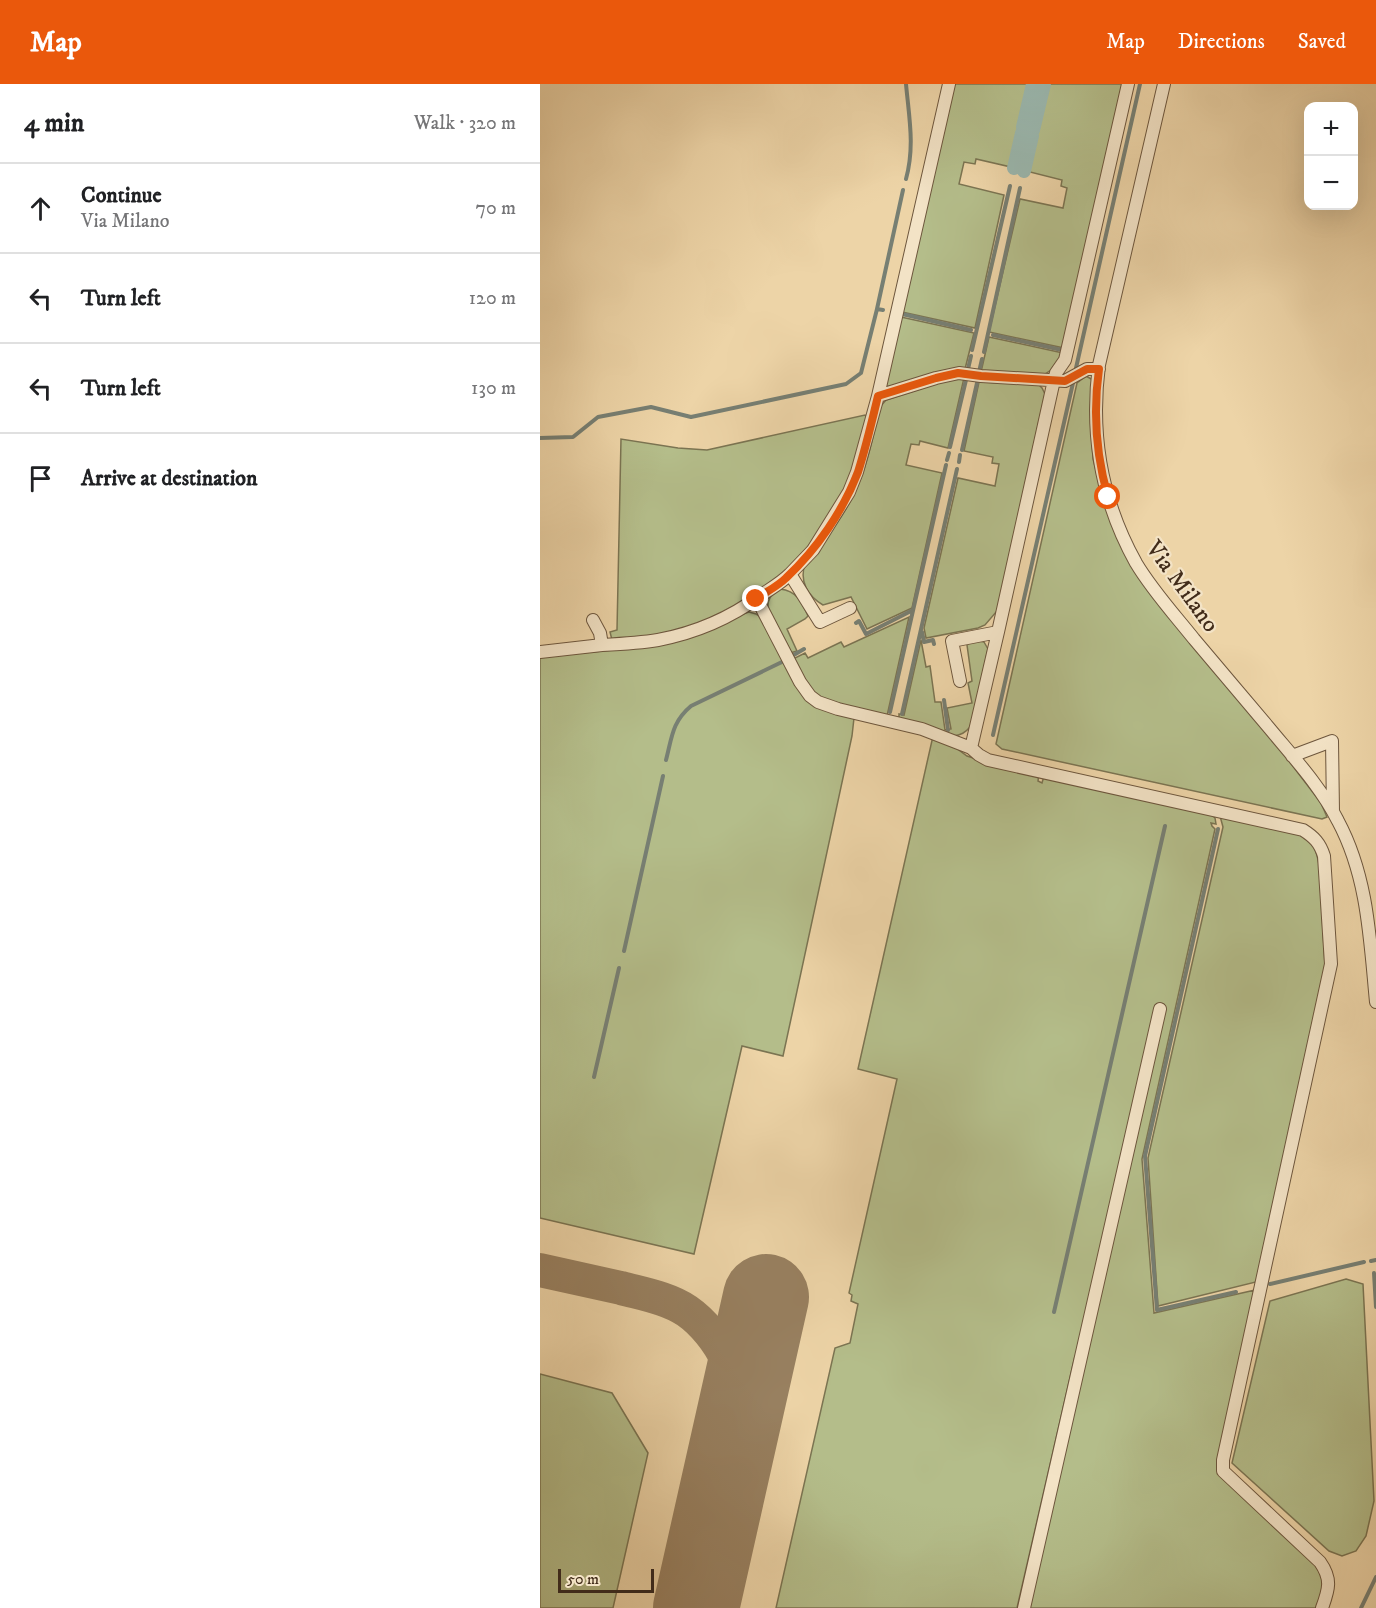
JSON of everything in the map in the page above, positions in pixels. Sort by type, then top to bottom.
[{"type":"street","points":[[540,652],[657,640],[684,634],[725,618],[756,599],[785,579],[813,550],[849,492],[864,451],[949,84]]},
{"type":"street","points":[[971,748],[1054,380],[1065,360],[1128,84]]},
{"type":"street","name":"Via Milano","points":[[1164,84],[1109,317],[1099,369],[1095,413],[1100,462],[1112,508],[1128,548],[1143,574],[1165,604],[1292,756],[1334,812],[1348,841],[1362,883],[1376,1002]]},
{"type":"street","points":[[878,396],[958,373],[1065,381],[1087,369],[1099,369]]},
{"type":"street","points":[[790,574],[820,622],[850,608]]},
{"type":"street","points":[[756,599],[800,682],[810,696],[818,702],[922,729],[971,748],[988,760],[1303,830],[1320,844],[1324,856],[1331,964],[1223,1460],[1223,1471],[1327,1571],[1329,1584],[1322,1608]]},
{"type":"street","points":[[593,620],[600,633],[602,645]]},
{"type":"street","points":[[960,681],[951,641],[998,632]]},
{"type":"street","points":[[1292,756],[1332,741],[1334,812]]},
{"type":"street","points":[[1024,1608],[1160,1009]]},
{"type":"green space","points":[[952,84],[1030,84],[1011,167],[976,159],[975,164],[964,162],[959,184],[1004,195],[975,328],[902,312]]},
{"type":"green space","points":[[1045,84],[1124,84],[1064,348],[989,332],[1020,199],[1063,208],[1067,188],[1061,186],[1062,180],[1026,171]]},
{"type":"green space","points":[[901,317],[974,333],[965,369],[886,387],[885,383]]},
{"type":"green space","points":[[989,337],[1063,353],[1051,370],[1045,374],[981,372]]},
{"type":"green space","points":[[1086,376],[1093,380],[1091,421],[1093,459],[1102,494],[1127,556],[1282,752],[1321,803],[1327,817],[1322,819],[1002,749],[996,744],[1077,383]]},
{"type":"green space","points":[[957,377],[964,378],[948,448],[920,441],[919,445],[911,444],[906,465],[942,473],[912,608],[867,629],[851,597],[823,605],[809,593],[803,577],[805,564],[837,523],[853,496],[866,463],[880,407],[886,400]]},
{"type":"green space","points":[[979,382],[1038,384],[1045,394],[997,611],[985,625],[978,628],[926,638],[924,628],[958,478],[995,486],[999,464],[992,463],[993,457],[964,451]]},
{"type":"green space","points":[[865,415],[868,419],[847,487],[815,538],[790,568],[727,611],[698,625],[663,634],[612,640],[610,632],[617,630],[621,439],[707,450]]},
{"type":"green space","points":[[780,589],[795,595],[808,616],[787,629],[797,651],[790,653],[768,610],[770,597]]},
{"type":"green space","points":[[749,612],[763,618],[804,695],[854,718],[783,1056],[742,1046],[694,1254],[540,1218],[540,657],[644,647]]},
{"type":"green space","points":[[909,617],[887,716],[835,705],[813,693],[793,659],[805,653],[808,658],[841,642],[844,647]]},
{"type":"green space","points":[[921,640],[926,667],[930,666],[935,702],[941,702],[945,730],[951,729],[947,708],[972,703],[968,683],[972,681],[967,645],[973,641],[980,641],[984,642],[988,649],[971,726],[961,734],[953,736],[899,719],[899,714],[904,715]]},
{"type":"green space","points":[[933,736],[952,745],[967,756],[1039,773],[1038,781],[1042,783],[1044,776],[1211,814],[1215,818],[1216,824],[1211,823],[1215,829],[1142,1159],[1154,1313],[1255,1290],[1218,1460],[1313,1562],[1323,1584],[1318,1608],[1028,1608],[1075,1356],[1017,1608],[776,1608],[835,1348],[850,1343],[858,1304],[851,1301],[852,1295],[849,1293],[897,1079],[858,1069]]},
{"type":"green space","points":[[1220,816],[1295,833],[1313,844],[1319,864],[1325,965],[1256,1282],[1158,1306],[1148,1158],[1223,827]]},
{"type":"green space","points":[[1346,1279],[1363,1284],[1374,1501],[1366,1536],[1356,1551],[1342,1556],[1329,1551],[1232,1463],[1270,1301]]},
{"type":"green space","points":[[540,1374],[612,1393],[648,1453],[613,1608],[540,1608]]},
{"type":"waterway","points":[[906,84],[911,143],[906,179]]},
{"type":"waterway","points":[[1023,127],[1033,84]]},
{"type":"waterway","points":[[1033,130],[1044,84]]},
{"type":"waterway","points":[[1076,368],[1140,84]]},
{"type":"waterway","points":[[1014,168],[1022,133]]},
{"type":"waterway","points":[[1024,171],[1032,136]]},
{"type":"waterway","points":[[972,350],[1010,186]]},
{"type":"waterway","points":[[984,352],[1020,188]]},
{"type":"waterway","points":[[883,310],[877,309],[903,190]]},
{"type":"waterway","points":[[540,438],[573,437],[598,417],[651,407],[691,417],[846,384],[861,373],[877,309]]},
{"type":"waterway","points":[[902,314],[971,330]]},
{"type":"waterway","points":[[993,335],[1062,350]]},
{"type":"waterway","points":[[968,369],[971,356]]},
{"type":"waterway","points":[[979,372],[982,359]]},
{"type":"waterway","points":[[950,447],[966,380]]},
{"type":"waterway","points":[[962,450],[977,383]]},
{"type":"waterway","points":[[993,735],[1073,383]]},
{"type":"waterway","points":[[947,460],[949,453]]},
{"type":"waterway","points":[[959,462],[960,455]]},
{"type":"waterway","points":[[890,712],[946,465]]},
{"type":"waterway","points":[[902,714],[957,469]]},
{"type":"waterway","points":[[856,623],[859,621],[866,634],[913,610]]},
{"type":"waterway","points":[[922,632],[924,642],[933,640],[934,644]]},
{"type":"waterway","points":[[792,656],[804,649]]},
{"type":"waterway","points":[[666,760],[676,724],[691,706],[784,661]]},
{"type":"waterway","points":[[944,700],[948,730]]},
{"type":"waterway","points":[[624,951],[663,776]]},
{"type":"waterway","points":[[1054,1312],[1165,826]]},
{"type":"waterway","points":[[1218,829],[1145,1156],[1157,1310],[1236,1292]]},
{"type":"waterway","points":[[594,1077],[619,968]]},
{"type":"waterway","points":[[1371,1261],[1376,1260]]},
{"type":"waterway","points":[[1270,1284],[1364,1262]]},
{"type":"waterway","points":[[1374,1273],[1376,1307]]},
{"type":"waterway","points":[[1361,1608],[1376,1577]]},
{"type":"taxiway","points":[[540,1270],[655,1297],[680,1307],[699,1321],[720,1346],[730,1369],[734,1389],[735,1438]]},
{"type":"runway","points":[[696,1608],[766,1297]]},
{"type":"route","points":[[756,599],[785,579],[813,550],[837,513],[857,472],[878,396],[936,378],[958,373],[1065,381],[1087,369],[1099,369],[1095,413],[1100,462],[1108,497]]}]
